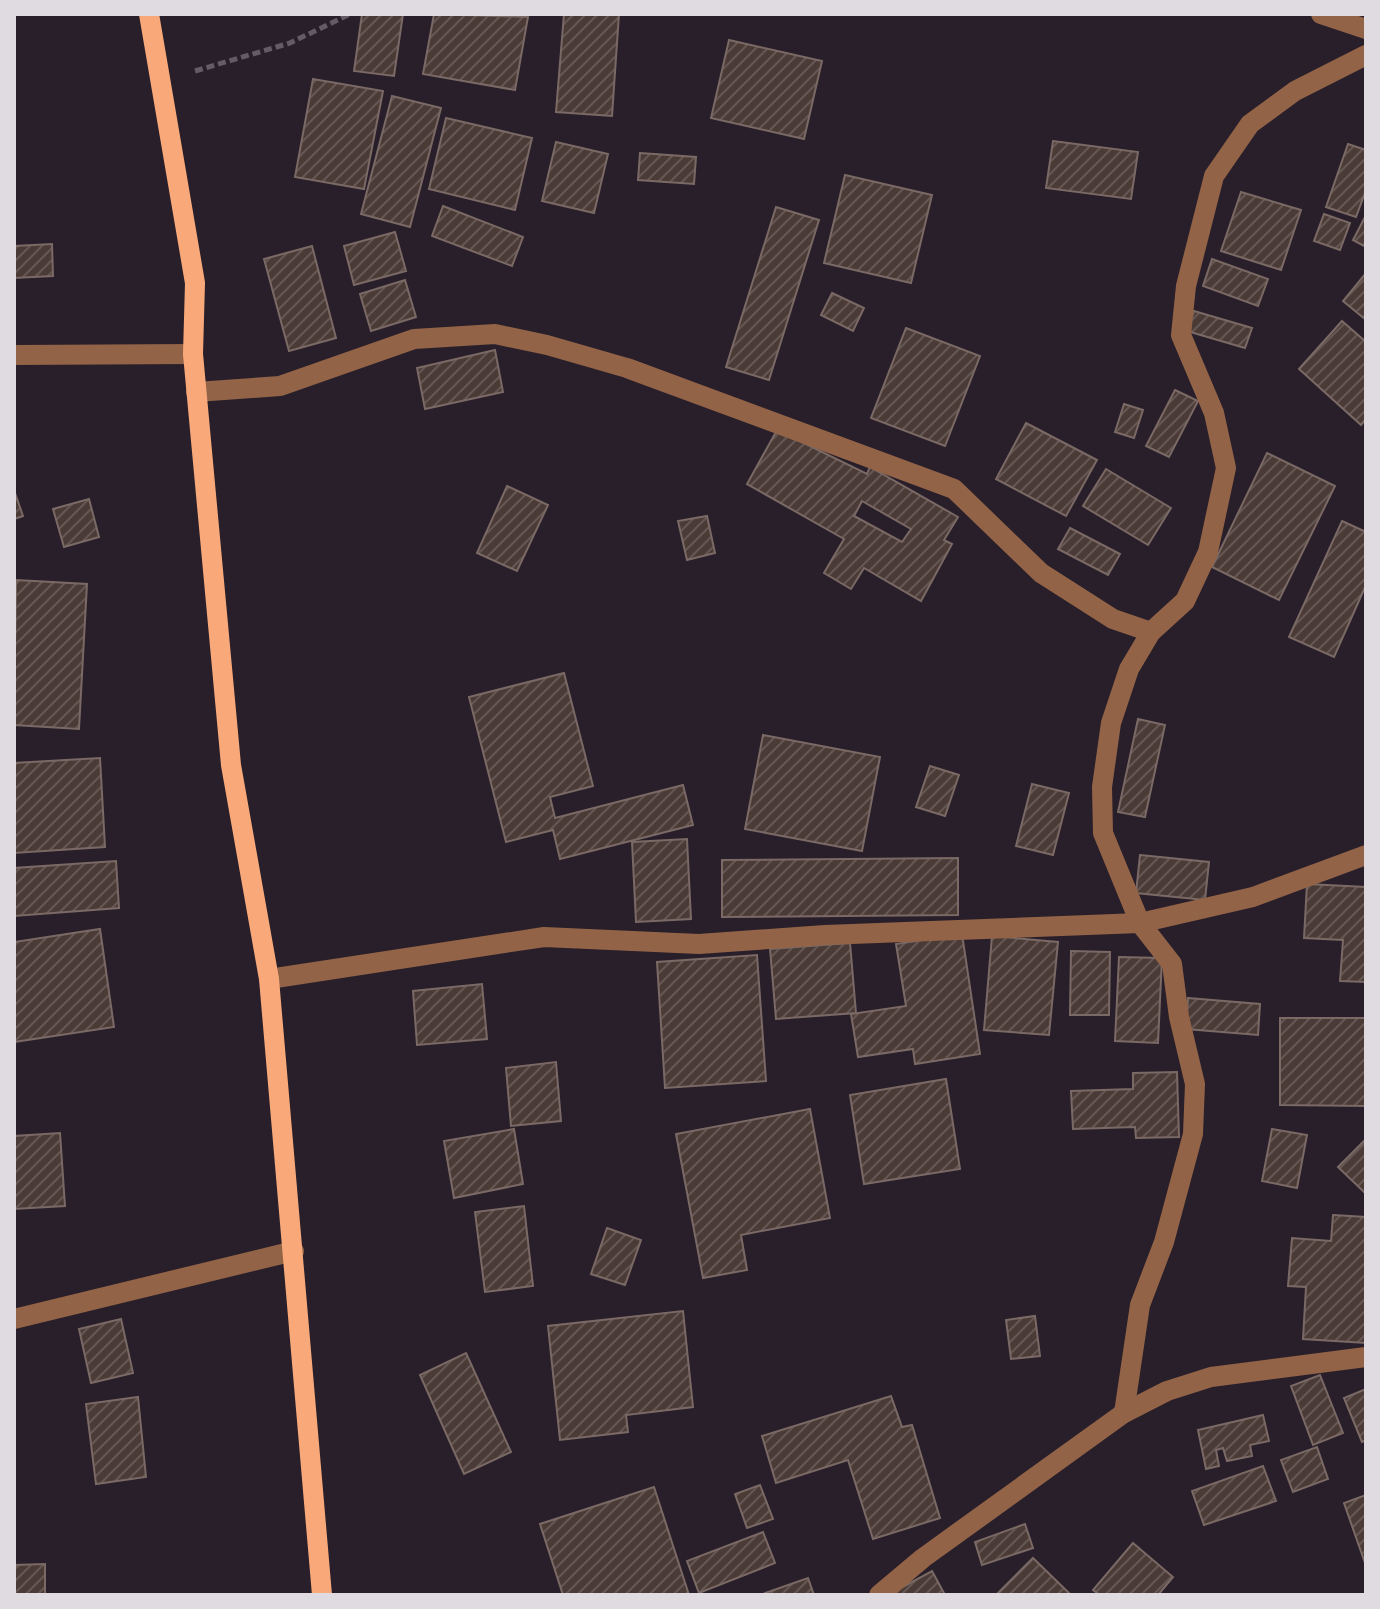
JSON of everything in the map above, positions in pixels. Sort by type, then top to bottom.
[{"type":"main road","points":[[149,14],[195,283],[193,354],[231,765],[269,979],[322,1595]]},
{"type":"street","points":[[1321,14],[1366,29]]},
{"type":"street","points":[[1124,1413],[1140,1305],[1164,1242],[1193,1134],[1195,1097],[1172,964],[1140,923],[1103,833],[1102,787],[1111,723],[1129,669],[1151,632],[1185,601],[1208,552],[1226,468],[1214,413],[1181,335],[1186,286],[1214,176],[1250,124],[1295,91],[1366,55]]},
{"type":"street","points":[[196,392],[280,386],[414,339],[495,334],[547,345],[627,368],[954,489],[1041,573],[1113,619],[1151,632]]},
{"type":"street","points":[[14,355],[193,354]]},
{"type":"street","points":[[269,979],[544,937],[699,944],[825,935],[1140,923],[1253,897],[1366,855]]},
{"type":"street","points":[[14,1319],[294,1251]]},
{"type":"street","points":[[879,1595],[923,1558],[1124,1413],[1167,1391],[1211,1377],[1366,1357]]},
{"type":"path","points":[[159,82],[290,43],[350,14]]},
{"type":"building","points":[[362,14],[403,14],[394,76],[354,71]]},
{"type":"building","points":[[434,14],[528,17],[515,90],[423,74]]},
{"type":"building","points":[[564,14],[619,14],[612,116],[556,112]]},
{"type":"building","points":[[729,40],[822,61],[804,139],[711,118]]},
{"type":"building","points":[[313,79],[383,91],[364,189],[295,177]]},
{"type":"building","points":[[392,96],[441,108],[410,227],[361,214]]},
{"type":"building","points":[[446,118],[532,138],[515,210],[429,189]]},
{"type":"building","points":[[1053,141],[1138,152],[1131,199],[1046,188]]},
{"type":"building","points":[[556,142],[608,154],[594,213],[542,201]]},
{"type":"building","points":[[1348,144],[1366,150],[1366,190],[1356,217],[1326,207]]},
{"type":"building","points":[[640,153],[696,157],[694,184],[638,180]]},
{"type":"building","points":[[845,175],[932,195],[911,283],[824,263]]},
{"type":"building","points":[[1241,192],[1301,210],[1281,270],[1221,251]]},
{"type":"building","points":[[443,206],[523,237],[512,266],[432,236]]},
{"type":"building","points":[[776,207],[819,220],[769,380],[726,367]]},
{"type":"building","points":[[1324,214],[1350,223],[1340,250],[1314,241]]},
{"type":"building","points":[[1366,218],[1366,247],[1353,240]]},
{"type":"building","points":[[395,232],[406,271],[354,285],[344,246]]},
{"type":"building","points":[[52,244],[53,276],[14,278],[14,246]]},
{"type":"building","points":[[312,246],[336,338],[289,351],[264,259]]},
{"type":"building","points":[[1212,259],[1268,279],[1258,306],[1203,286]]},
{"type":"building","points":[[1366,273],[1366,320],[1343,301]]},
{"type":"building","points":[[405,280],[416,317],[371,331],[360,294]]},
{"type":"building","points":[[832,293],[864,308],[853,331],[821,315]]},
{"type":"building","points":[[1194,311],[1252,328],[1245,348],[1187,331]]},
{"type":"building","points":[[1342,321],[1366,342],[1366,419],[1361,425],[1299,369]]},
{"type":"building","points":[[906,328],[980,356],[945,446],[871,418]]},
{"type":"building","points":[[495,350],[503,392],[425,409],[417,368]]},
{"type":"building","points":[[1175,390],[1198,401],[1169,457],[1146,446]]},
{"type":"building","points":[[1124,404],[1143,410],[1134,438],[1115,432]]},
{"type":"building","points":[[1026,423],[1097,460],[1066,516],[996,479]]},
{"type":"building","points":[[777,430],[867,474],[870,467],[958,517],[944,540],[952,544],[921,601],[864,568],[851,589],[824,573],[844,539],[747,484]],"holes":[[[862,501],[911,529],[902,542],[854,516]]]},
{"type":"building","points":[[1267,453],[1335,486],[1279,600],[1212,567]]},
{"type":"building","points":[[1106,469],[1171,508],[1148,545],[1083,506]]},
{"type":"building","points":[[507,486],[548,505],[517,571],[477,553]]},
{"type":"building","points":[[14,490],[23,516],[14,519]]},
{"type":"building","points":[[89,499],[99,537],[64,547],[53,509]]},
{"type":"building","points":[[707,516],[715,553],[687,560],[678,521]]},
{"type":"building","points":[[1342,521],[1366,532],[1366,585],[1334,657],[1289,637]]},
{"type":"building","points":[[1070,528],[1120,554],[1108,575],[1058,549]]},
{"type":"building","points":[[16,580],[87,584],[79,729],[14,725]]},
{"type":"building","points":[[564,673],[593,786],[550,797],[555,818],[683,785],[693,825],[560,859],[553,830],[506,842],[469,697]]},
{"type":"building","points":[[1138,719],[1165,725],[1145,817],[1118,812]]},
{"type":"building","points":[[763,735],[880,757],[862,851],[745,829]]},
{"type":"building","points":[[100,758],[105,847],[14,853],[14,763]]},
{"type":"building","points":[[930,766],[959,775],[945,816],[916,807]]},
{"type":"building","points":[[1032,784],[1069,793],[1053,855],[1016,846]]},
{"type":"building","points":[[687,839],[691,919],[636,922],[632,842]]},
{"type":"building","points":[[1140,855],[1209,862],[1205,900],[1136,893]]},
{"type":"building","points":[[958,858],[958,915],[722,917],[722,860]]},
{"type":"building","points":[[116,861],[119,908],[14,916],[14,868]]},
{"type":"building","points":[[1307,884],[1366,887],[1366,982],[1340,981],[1343,940],[1304,938]]},
{"type":"building","points":[[100,929],[114,1027],[14,1042],[14,942]]},
{"type":"building","points":[[962,934],[980,1054],[915,1064],[913,1049],[858,1057],[851,1014],[906,1006],[896,944]]},
{"type":"building","points":[[992,936],[1058,942],[1049,1035],[984,1030]]},
{"type":"building","points":[[850,943],[856,1013],[776,1019],[770,949]]},
{"type":"building","points":[[1071,951],[1110,952],[1109,1015],[1070,1015]]},
{"type":"building","points":[[757,955],[766,1081],[665,1088],[657,962]]},
{"type":"building","points":[[1119,957],[1162,958],[1158,1043],[1115,1041]]},
{"type":"building","points":[[482,984],[487,1039],[417,1045],[413,991]]},
{"type":"building","points":[[1188,998],[1260,1004],[1258,1035],[1186,1029]]},
{"type":"building","points":[[1280,1018],[1366,1018],[1366,1106],[1280,1105]]},
{"type":"building","points":[[556,1062],[561,1121],[511,1126],[506,1068]]},
{"type":"building","points":[[1177,1072],[1179,1137],[1136,1138],[1135,1127],[1073,1129],[1071,1091],[1133,1089],[1133,1073]]},
{"type":"building","points":[[946,1079],[960,1169],[864,1184],[850,1095]]},
{"type":"building","points":[[810,1109],[830,1218],[741,1235],[747,1270],[703,1278],[676,1134]]},
{"type":"building","points":[[514,1129],[523,1184],[454,1198],[444,1141]]},
{"type":"building","points":[[1272,1129],[1307,1135],[1297,1188],[1262,1181]]},
{"type":"building","points":[[60,1133],[65,1206],[14,1209],[14,1136]]},
{"type":"building","points":[[1366,1139],[1366,1194],[1338,1167]]},
{"type":"building","points":[[524,1206],[533,1286],[485,1292],[475,1212]]},
{"type":"building","points":[[1333,1215],[1366,1217],[1366,1343],[1303,1339],[1306,1287],[1288,1286],[1292,1238],[1331,1241]]},
{"type":"building","points":[[607,1228],[641,1240],[625,1285],[591,1274]]},
{"type":"building","points":[[683,1311],[693,1407],[626,1415],[628,1432],[560,1440],[548,1326]]},
{"type":"building","points":[[1035,1316],[1040,1356],[1011,1359],[1006,1320]]},
{"type":"building","points":[[121,1319],[133,1373],[91,1383],[79,1329]]},
{"type":"building","points":[[466,1353],[511,1452],[464,1474],[420,1375]]},
{"type":"building","points":[[1320,1375],[1343,1433],[1313,1445],[1291,1386]]},
{"type":"building","points":[[1366,1389],[1366,1440],[1362,1442],[1344,1398]]},
{"type":"building","points":[[891,1396],[902,1427],[912,1425],[940,1518],[873,1539],[848,1460],[776,1483],[762,1436]]},
{"type":"building","points":[[138,1397],[146,1477],[96,1484],[86,1404]]},
{"type":"building","points":[[1263,1415],[1269,1441],[1250,1445],[1252,1456],[1227,1461],[1223,1448],[1216,1450],[1219,1466],[1206,1469],[1198,1430]]},
{"type":"building","points":[[1317,1447],[1328,1479],[1293,1492],[1281,1460]]},
{"type":"building","points":[[1263,1466],[1276,1501],[1204,1525],[1192,1491]]},
{"type":"building","points":[[760,1485],[773,1519],[747,1528],[735,1494]]},
{"type":"building","points":[[654,1487],[689,1595],[563,1595],[540,1524]]},
{"type":"building","points":[[1366,1495],[1366,1566],[1344,1503]]},
{"type":"building","points":[[1025,1524],[1033,1548],[982,1565],[975,1542]]},
{"type":"building","points":[[763,1532],[775,1563],[699,1593],[687,1561]]},
{"type":"building","points":[[1133,1543],[1173,1577],[1158,1595],[1100,1595],[1093,1590]]},
{"type":"building","points":[[1033,1558],[1071,1595],[996,1595]]},
{"type":"building","points":[[45,1564],[45,1595],[14,1595],[14,1565]]},
{"type":"building","points":[[932,1571],[945,1595],[888,1595]]},
{"type":"building","points":[[808,1578],[814,1595],[765,1593]]}]
